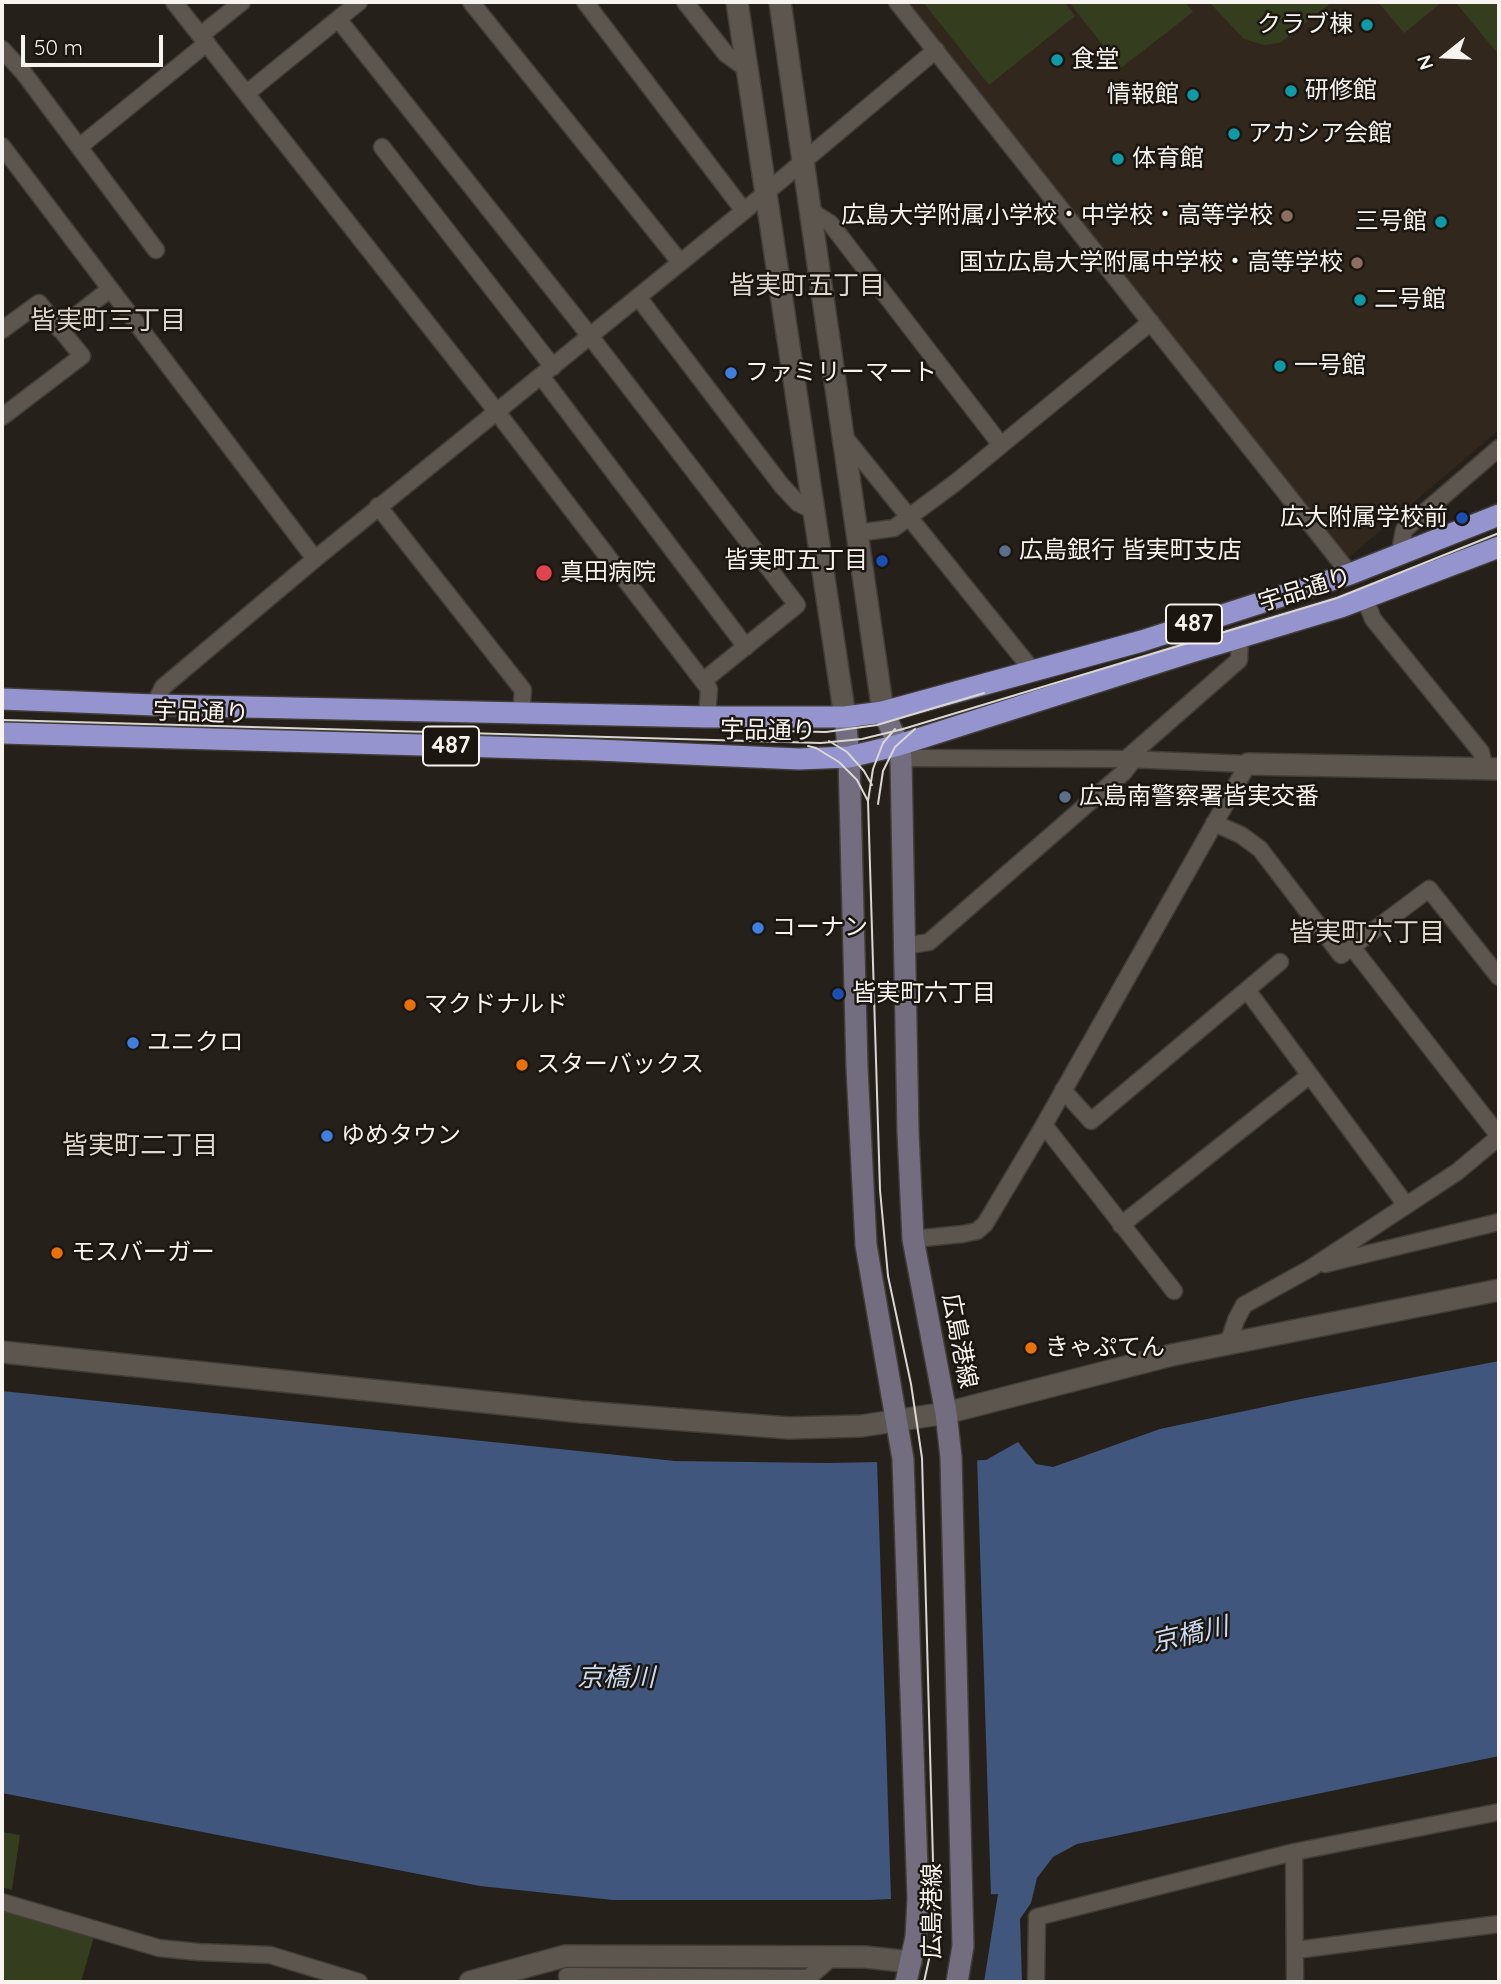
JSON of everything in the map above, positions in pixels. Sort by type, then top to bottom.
[{"type":"highway","name":"宇品通り","points":[[2,699],[154,705],[707,717],[845,717],[883,712],[1142,641],[1350,575],[1499,515]]},
{"type":"highway","name":"宇品通り","points":[[2,733],[597,750],[799,759],[849,758],[900,751],[1365,598],[1499,547]]},
{"type":"main road","name":"広島港線","points":[[883,712],[900,751],[913,1239],[946,1413],[951,1457],[963,1946],[957,1982]]},
{"type":"main road","name":"広島港線","points":[[845,717],[849,758],[866,1245],[903,1459],[918,1899],[916,1937],[908,1972]]},
{"type":"street","points":[[174,2],[497,412],[709,689],[707,717]]},
{"type":"street","points":[[79,147],[204,39],[242,2]]},
{"type":"street","points":[[247,93],[359,2]]},
{"type":"street","points":[[471,2],[680,262]]},
{"type":"street","points":[[585,2],[744,211]]},
{"type":"street","points":[[685,2],[726,54],[748,70]]},
{"type":"street","points":[[737,2],[845,717]]},
{"type":"street","points":[[779,2],[883,712]]},
{"type":"street","points":[[897,2],[1350,575]]},
{"type":"street","points":[[338,19],[590,336],[797,605],[703,681]]},
{"type":"street","points":[[2,49],[23,72],[156,250]]},
{"type":"street","points":[[154,705],[163,687],[378,506],[803,163],[936,50]]},
{"type":"street","points":[[2,146],[315,559]]},
{"type":"street","points":[[382,148],[746,647]]},
{"type":"street","points":[[809,210],[830,223],[1001,445]]},
{"type":"street","points":[[60,329],[110,289]]},
{"type":"street","points":[[638,297],[782,486],[798,503],[814,510]]},
{"type":"street","points":[[2,330],[38,303],[82,356],[2,417]]},
{"type":"street","points":[[857,533],[894,528],[1001,445],[1151,322]]},
{"type":"street","points":[[842,434],[1032,671]]},
{"type":"street","points":[[1399,557],[1404,530],[1499,448]]},
{"type":"street","points":[[378,506],[523,690],[521,713]]},
{"type":"street","points":[[1365,598],[1373,619],[1492,769]]},
{"type":"street","points":[[905,946],[929,942],[1124,772],[1130,759],[1239,660],[1240,637]]},
{"type":"street","points":[[900,751],[1248,764],[1492,769]]},
{"type":"street","points":[[913,1239],[964,1234],[977,1231],[985,1224],[1248,764]]},
{"type":"street","points":[[1214,823],[1241,835],[1259,849],[1341,955],[1430,889],[1499,977]]},
{"type":"street","points":[[1228,1344],[1244,1305],[1311,1268],[1457,1172],[1499,1137],[1352,947]]},
{"type":"street","points":[[1063,1090],[1091,1121],[1280,962]]},
{"type":"street","points":[[1247,990],[1406,1205]]},
{"type":"street","points":[[1121,1224],[1310,1075]]},
{"type":"street","points":[[1044,1125],[1174,1291]]},
{"type":"street","points":[[1311,1268],[1499,1222]]},
{"type":"street","points":[[2,1352],[582,1412],[789,1429],[861,1426],[946,1413],[1172,1355],[1499,1290]]},
{"type":"street","points":[[1036,1982],[1037,1917],[1294,1852],[1499,1812]]},
{"type":"street","points":[[1294,1852],[1295,1982]]},
{"type":"street","points":[[2,1902],[159,1948],[270,1955],[359,1982]]},
{"type":"street","points":[[1296,1950],[1499,1924]]},
{"type":"street","points":[[470,1982],[567,1971],[832,1957],[865,1957],[908,1972]]},
{"type":"shaded area","name":"広島大学附属小学校・中学校・高等学校","points":[[907,2],[1499,2],[1499,430],[1346,560]]},
{"type":"green space","points":[[923,2],[1064,2],[1075,16],[989,85]]},
{"type":"green space","points":[[1069,2],[1185,2],[1193,12],[1121,68]]},
{"type":"green space","points":[[1209,2],[1332,2],[1280,43],[1264,45],[1244,39]]},
{"type":"green space","points":[[1378,2],[1442,2],[1404,33]]},
{"type":"green space","points":[[1499,2],[1499,55],[1457,4]]},
{"type":"green space","points":[[2,1832],[20,1835],[12,1890],[2,1887]]},
{"type":"green space","points":[[2,1910],[94,1937],[81,1982],[2,1982]]},
{"type":"water","name":"京橋川","points":[[1499,1361],[1499,1756],[1077,1844],[1053,1857],[1037,1878],[1031,1903],[1020,1919],[1022,1982],[984,1982],[998,1894],[869,1900],[613,1900],[480,1886],[2,1793],[2,1391],[675,1461],[827,1463],[986,1460],[1018,1442],[1036,1464],[1053,1467],[1160,1429]]},
{"type":"pier","points":[[977,1456],[991,1897],[891,1900],[877,1459]]},
{"type":"tram line","points":[[2,720],[821,743],[862,739],[1337,598],[1499,533]]},
{"type":"tram line","points":[[779,731],[826,732],[877,725],[984,693]]},
{"type":"tram line","points":[[895,729],[883,743],[873,769],[868,801],[880,1190],[888,1276],[911,1384],[922,1458],[935,1932],[924,1982]]},
{"type":"tram line","points":[[878,804],[883,771],[895,747],[915,729]]},
{"type":"tram line","points":[[829,741],[847,752],[872,785]]},
{"type":"tram line","points":[[808,746],[839,762],[857,780],[868,801]]},
{"type":"place","name":"クラブ棟","points":[[1367,25]]},
{"type":"place","name":"食堂","points":[[1057,60]]},
{"type":"place","name":"研修館","points":[[1291,91]]},
{"type":"place","name":"情報館","points":[[1193,95]]},
{"type":"place","name":"アカシア会館","points":[[1234,134]]},
{"type":"place","name":"体育館","points":[[1118,159]]},
{"type":"place","name":"広島大学附属小学校・中学校・高等学校","points":[[1287,216]]},
{"type":"place","name":"三号館","points":[[1441,222]]},
{"type":"place","name":"国立広島大学附属中学校・高等学校","points":[[1357,263]]},
{"type":"place","name":"二号館","points":[[1360,300]]},
{"type":"place","name":"一号館","points":[[1280,366]]},
{"type":"place","name":"ファミリーマート","points":[[731,373]]},
{"type":"place","name":"広大附属学校前","points":[[1462,518]]},
{"type":"place","name":"広島銀行 皆実町支店","points":[[1005,551]]},
{"type":"place","name":"皆実町五丁目","points":[[882,561]]},
{"type":"place","name":"真田病院","points":[[544,573]]},
{"type":"place","name":"広島南警察署皆実交番","points":[[1065,797]]},
{"type":"place","name":"コーナン","points":[[758,928]]},
{"type":"place","name":"皆実町六丁目","points":[[838,994]]},
{"type":"place","name":"マクドナルド","points":[[410,1005]]},
{"type":"place","name":"ユニクロ","points":[[133,1043]]},
{"type":"place","name":"スターバックス","points":[[522,1065]]},
{"type":"place","name":"ゆめタウン","points":[[327,1136]]},
{"type":"place","name":"モスバーガー","points":[[57,1253]]},
{"type":"place","name":"きゃぷてん","points":[[1031,1348]]},
{"type":"district","name":"皆実町五丁目","points":[[807,286]]},
{"type":"district","name":"皆実町三丁目","points":[[108,321]]},
{"type":"district","name":"皆実町六丁目","points":[[1367,933]]},
{"type":"district","name":"皆実町二丁目","points":[[140,1146]]}]
